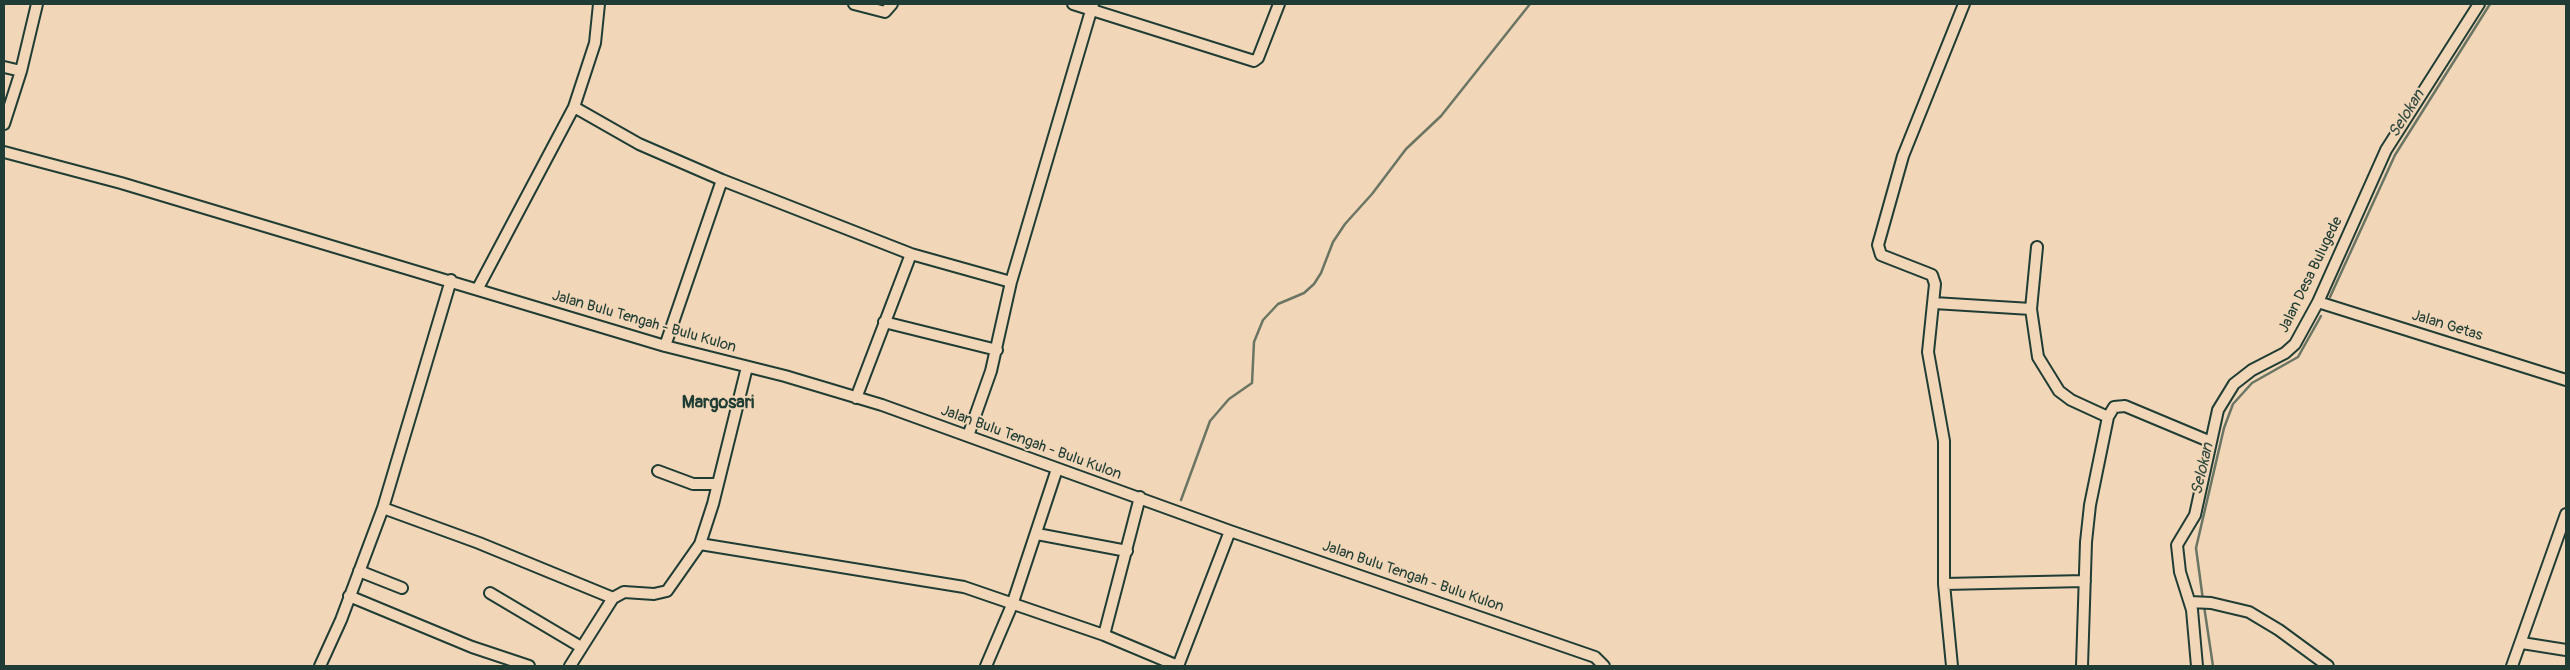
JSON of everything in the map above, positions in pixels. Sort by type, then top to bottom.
[{"type":"street","points":[[4,124],[20,71],[36,4]]},
{"type":"street","points":[[478,288],[574,107],[595,43],[600,4]]},
{"type":"street","points":[[854,4],[885,12],[892,4]]},
{"type":"street","points":[[1073,4],[1093,6],[1254,61],[1258,58],[1279,4]]},
{"type":"street","points":[[1952,666],[1944,584],[1944,440],[1928,352],[1935,284],[1932,276],[1881,255],[1878,245],[1903,156],[1964,4]]},
{"type":"street","name":"Jalan Desa Bulugede","points":[[2198,666],[2192,602],[2180,572],[2177,545],[2196,515],[2218,410],[2234,384],[2252,370],[2291,348],[2318,302],[2386,150],[2480,4]]},
{"type":"street","points":[[968,436],[997,350],[1011,282],[1093,6]]},
{"type":"street","points":[[4,67],[20,71]]},
{"type":"street","points":[[574,107],[639,144],[722,180],[911,254],[1011,282]]},
{"type":"street","name":"Jalan Bulu Tengah - Bulu Kulon","points":[[4,152],[121,183],[478,288],[665,346],[856,398],[968,436],[1230,531],[1595,657],[1604,666]]},
{"type":"street","points":[[665,346],[722,180]]},
{"type":"street","points":[[2037,247],[2031,309],[2034,347],[2050,379],[2071,400],[2108,417]]},
{"type":"street","points":[[856,398],[911,254]]},
{"type":"street","points":[[320,666],[383,508],[451,280]]},
{"type":"street","name":"Jalan Getas","points":[[2318,302],[2566,380]]},
{"type":"street","points":[[1934,303],[2031,309]]},
{"type":"street","points":[[884,322],[997,350]]},
{"type":"street","points":[[570,666],[613,598],[624,592],[654,594],[668,592],[700,544],[718,484],[747,367]]},
{"type":"street","points":[[2082,666],[2090,505],[2108,417],[2114,407],[2125,406],[2211,442]]},
{"type":"street","points":[[986,666],[1012,605],[1057,469]]},
{"type":"street","points":[[658,471],[693,484],[718,484]]},
{"type":"street","points":[[1104,635],[1140,498]]},
{"type":"street","points":[[383,508],[488,547],[613,598]]},
{"type":"street","points":[[2512,666],[2522,643],[2566,514]]},
{"type":"street","points":[[700,544],[964,587],[1104,635],[1178,666],[1230,531]]},
{"type":"street","points":[[1037,534],[1127,551]]},
{"type":"street","points":[[359,571],[402,588]]},
{"type":"street","points":[[1944,584],[2085,581]]},
{"type":"street","points":[[490,593],[581,647]]},
{"type":"street","points":[[349,596],[472,647],[529,666]]},
{"type":"street","points":[[2192,602],[2211,603],[2248,612],[2279,630],[2328,666]]},
{"type":"street","points":[[2522,643],[2566,650]]},
{"type":"waterway","points":[[1181,500],[1210,421],[1229,399],[1252,383],[1254,342],[1263,320],[1278,304],[1304,293],[1314,284],[1321,273],[1333,242],[1345,224],[1372,194],[1406,149],[1441,116],[1530,4]]},
{"type":"waterway","name":"Selokan","points":[[2330,297],[2395,155],[2490,4]]},
{"type":"waterway","name":"Selokan","points":[[2203,600],[2196,548],[2224,428],[2233,404],[2252,383],[2298,357],[2321,316]]},
{"type":"waterway","name":"Selokan","points":[[2204,606],[2213,666]]},
{"type":"district","name":"Margosari","points":[[718,403]]}]
